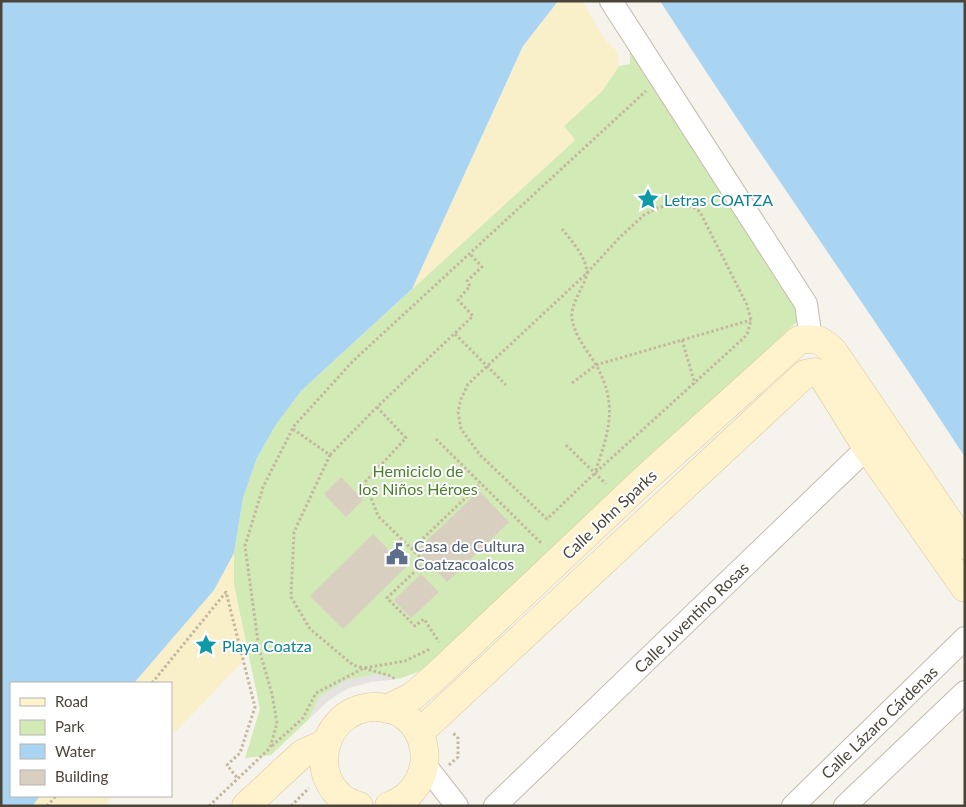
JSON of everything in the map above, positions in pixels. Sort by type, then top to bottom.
[{"type":"main road","name":"Calle John Sparks","points":[[387,709],[413,696],[648,476],[799,340],[822,345]]},
{"type":"main road","points":[[822,345],[889,431],[965,544]]},
{"type":"main road","name":"Calle John Sparks","points":[[427,725],[805,374],[815,372],[823,377],[867,448]]},
{"type":"main road","points":[[867,448],[965,588]]},
{"type":"main road","points":[[344,802],[332,786],[324,766],[326,743],[331,731],[339,721],[362,709],[374,707],[400,714],[410,722],[427,725],[425,754],[429,771],[411,792],[397,804]]},
{"type":"main road","points":[[246,806],[302,754],[326,743]]},
{"type":"street","points":[[611,1],[806,304],[822,345]]},
{"type":"street","name":"Calle Juventino Rosas","points":[[495,806],[867,448],[889,431]]},
{"type":"street","name":"Calle Lázaro Cárdenas","points":[[792,806],[965,638]]},
{"type":"street","points":[[844,806],[965,692]]},
{"type":"street","points":[[429,771],[457,806]]},
{"type":"path","points":[[270,748],[277,723],[272,694],[259,649],[245,546],[263,486],[292,429],[353,361],[660,78]]},
{"type":"path","points":[[679,202],[687,204],[700,212],[747,305],[751,320],[747,335],[547,519],[480,455],[461,429],[458,412],[461,398],[468,384],[587,272],[620,237],[644,215],[657,208],[679,202]]},
{"type":"path","points":[[562,229],[574,244],[587,272],[573,307],[572,316],[577,334],[596,365],[609,394],[610,423],[595,474]]},
{"type":"path","points":[[413,696],[391,676],[353,665],[310,630],[292,597],[294,532],[330,455],[377,407],[473,316],[458,300],[470,286],[467,281],[482,267],[470,254]]},
{"type":"path","points":[[572,383],[596,365],[751,320]]},
{"type":"path","points":[[455,334],[506,385]]},
{"type":"path","points":[[682,340],[695,384]]},
{"type":"path","points":[[377,407],[406,438],[365,482],[378,516],[425,562],[387,598],[415,626],[424,619],[440,644]]},
{"type":"path","points":[[292,429],[330,455]]},
{"type":"path","points":[[436,439],[542,544]]},
{"type":"path","points":[[566,445],[606,484],[613,478]]},
{"type":"path","points":[[412,549],[481,483]]},
{"type":"path","points":[[535,551],[546,540]]},
{"type":"path","points":[[153,682],[226,592],[255,707],[240,753],[227,765],[238,778]]},
{"type":"path","points":[[209,806],[303,718],[316,693],[364,668],[405,661],[440,644],[447,637]]},
{"type":"path","points":[[427,725],[458,738],[458,757],[429,771]]},
{"type":"green space","name":"Hemiciclo de los Niños Héroes","points":[[630,44],[803,316],[526,577],[420,671],[399,679],[375,674],[320,696],[309,719],[271,755],[245,758],[260,709],[234,585],[234,553],[243,498],[257,458],[275,426],[301,391],[575,140],[564,126],[602,91],[619,66],[630,64]]},
{"type":"sand","points":[[557,1],[582,1],[605,40],[617,51],[619,66],[602,91],[564,126],[575,140],[412,289],[524,45]]},
{"type":"sand","name":"Playa Coatza","points":[[234,553],[234,585],[248,656],[172,735],[172,682],[135,682],[214,590]]},
{"type":"sand","points":[[39,797],[112,797],[104,806],[32,806]]},
{"type":"shaded area","points":[[375,674],[399,679],[371,682],[349,688],[329,700],[309,719],[320,696],[346,680]]},
{"type":"water","points":[[1,1],[558,1],[523,46],[412,289],[301,391],[275,426],[257,458],[243,498],[234,553],[214,590],[135,682],[10,682],[10,797],[39,797],[32,806],[1,806]]},
{"type":"water","points":[[660,1],[965,1],[965,457],[735,116]]},
{"type":"building","points":[[341,477],[363,500],[346,517],[324,494]]},
{"type":"building","points":[[479,491],[509,522],[447,582],[417,550]]},
{"type":"building","points":[[373,534],[406,567],[343,629],[310,596]]},
{"type":"building","points":[[421,574],[439,592],[411,618],[394,600]]},
{"type":"place","name":"Letras COATZA","points":[[648,199]]},
{"type":"place","name":"Casa de Cultura Coatzacoalcos","points":[[397,554]]},
{"type":"place","name":"Playa Coatza","points":[[206,645]]}]
